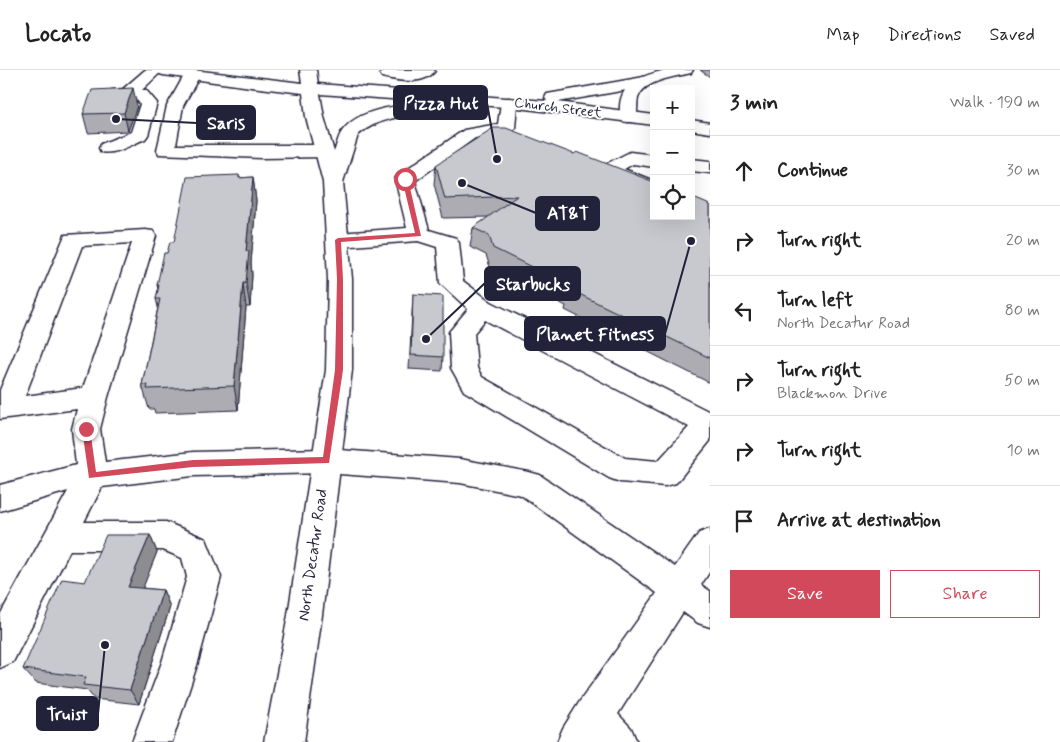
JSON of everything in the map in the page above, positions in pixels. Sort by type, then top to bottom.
[{"type":"main road","points":[[127,94],[155,70]]},
{"type":"main road","name":"Church Street","points":[[163,70],[310,89],[514,103],[650,120]]},
{"type":"main road","name":"North Decatur Road","points":[[284,742],[305,615],[339,370],[340,279],[333,182],[310,89],[308,70]]},
{"type":"main road","points":[[419,234],[405,179],[470,134],[506,128],[514,103],[582,94],[644,82],[684,70]]},
{"type":"main road","points":[[388,74],[418,76],[427,71]]},
{"type":"main road","points":[[192,75],[175,106],[166,150],[324,151]]},
{"type":"main road","points":[[628,117],[630,97],[633,90],[644,82]]},
{"type":"main road","points":[[108,94],[140,94],[149,103],[139,135],[108,148]]},
{"type":"main road","points":[[333,182],[350,133],[362,123],[383,115],[478,101]]},
{"type":"main road","points":[[695,126],[710,128]]},
{"type":"main road","points":[[496,131],[522,137]]},
{"type":"main road","points":[[650,160],[630,158],[609,170],[650,186]]},
{"type":"main road","points":[[695,165],[710,167]]},
{"type":"main road","points":[[338,240],[419,234],[448,243],[452,283],[482,308],[709,424],[665,474],[620,470],[473,384],[464,368],[462,332],[482,308]]},
{"type":"main road","points":[[0,650],[92,476],[86,429],[94,397],[145,236],[73,240],[3,409]]},
{"type":"main road","points":[[3,409],[94,397]]},
{"type":"main road","points":[[0,498],[71,478],[193,464],[326,461],[460,471],[529,484],[710,611]]},
{"type":"main road","points":[[60,536],[166,536],[195,549],[204,577],[180,662],[152,742]]},
{"type":"main road","points":[[596,733],[679,591],[710,543]]},
{"type":"building","points":[[133,88],[124,113],[83,114],[92,90]]},
{"type":"building","points":[[493,128],[506,128],[574,154],[577,152],[650,180],[650,220],[695,220],[695,199],[710,205],[710,358],[571,290],[572,287],[493,248],[489,235],[473,228],[517,196],[445,199],[436,165]]},
{"type":"building","points":[[239,175],[239,178],[253,177],[246,251],[249,251],[246,283],[243,283],[234,386],[147,389],[148,385],[142,385],[160,299],[156,299],[159,285],[157,285],[164,253],[167,253],[170,242],[174,242],[187,177]]},
{"type":"building","points":[[413,294],[443,296],[443,357],[411,355]]},
{"type":"building","points":[[106,535],[150,535],[128,587],[163,590],[130,690],[83,685],[86,677],[23,669],[62,579],[85,582]]},
{"type":"place","name":"Saris","points":[[116,119]]},
{"type":"place","name":"Pizza Hut","points":[[497,159]]},
{"type":"place","name":"AT&T","points":[[462,183]]},
{"type":"place","name":"Planet Fitness","points":[[691,241]]},
{"type":"place","name":"Starbucks","points":[[426,339]]},
{"type":"place","name":"Truist","points":[[105,645]]},
{"type":"route","points":[[86,429],[92,476],[193,464],[326,461],[339,370],[340,279],[338,240],[393,238],[419,234],[405,179]]}]
